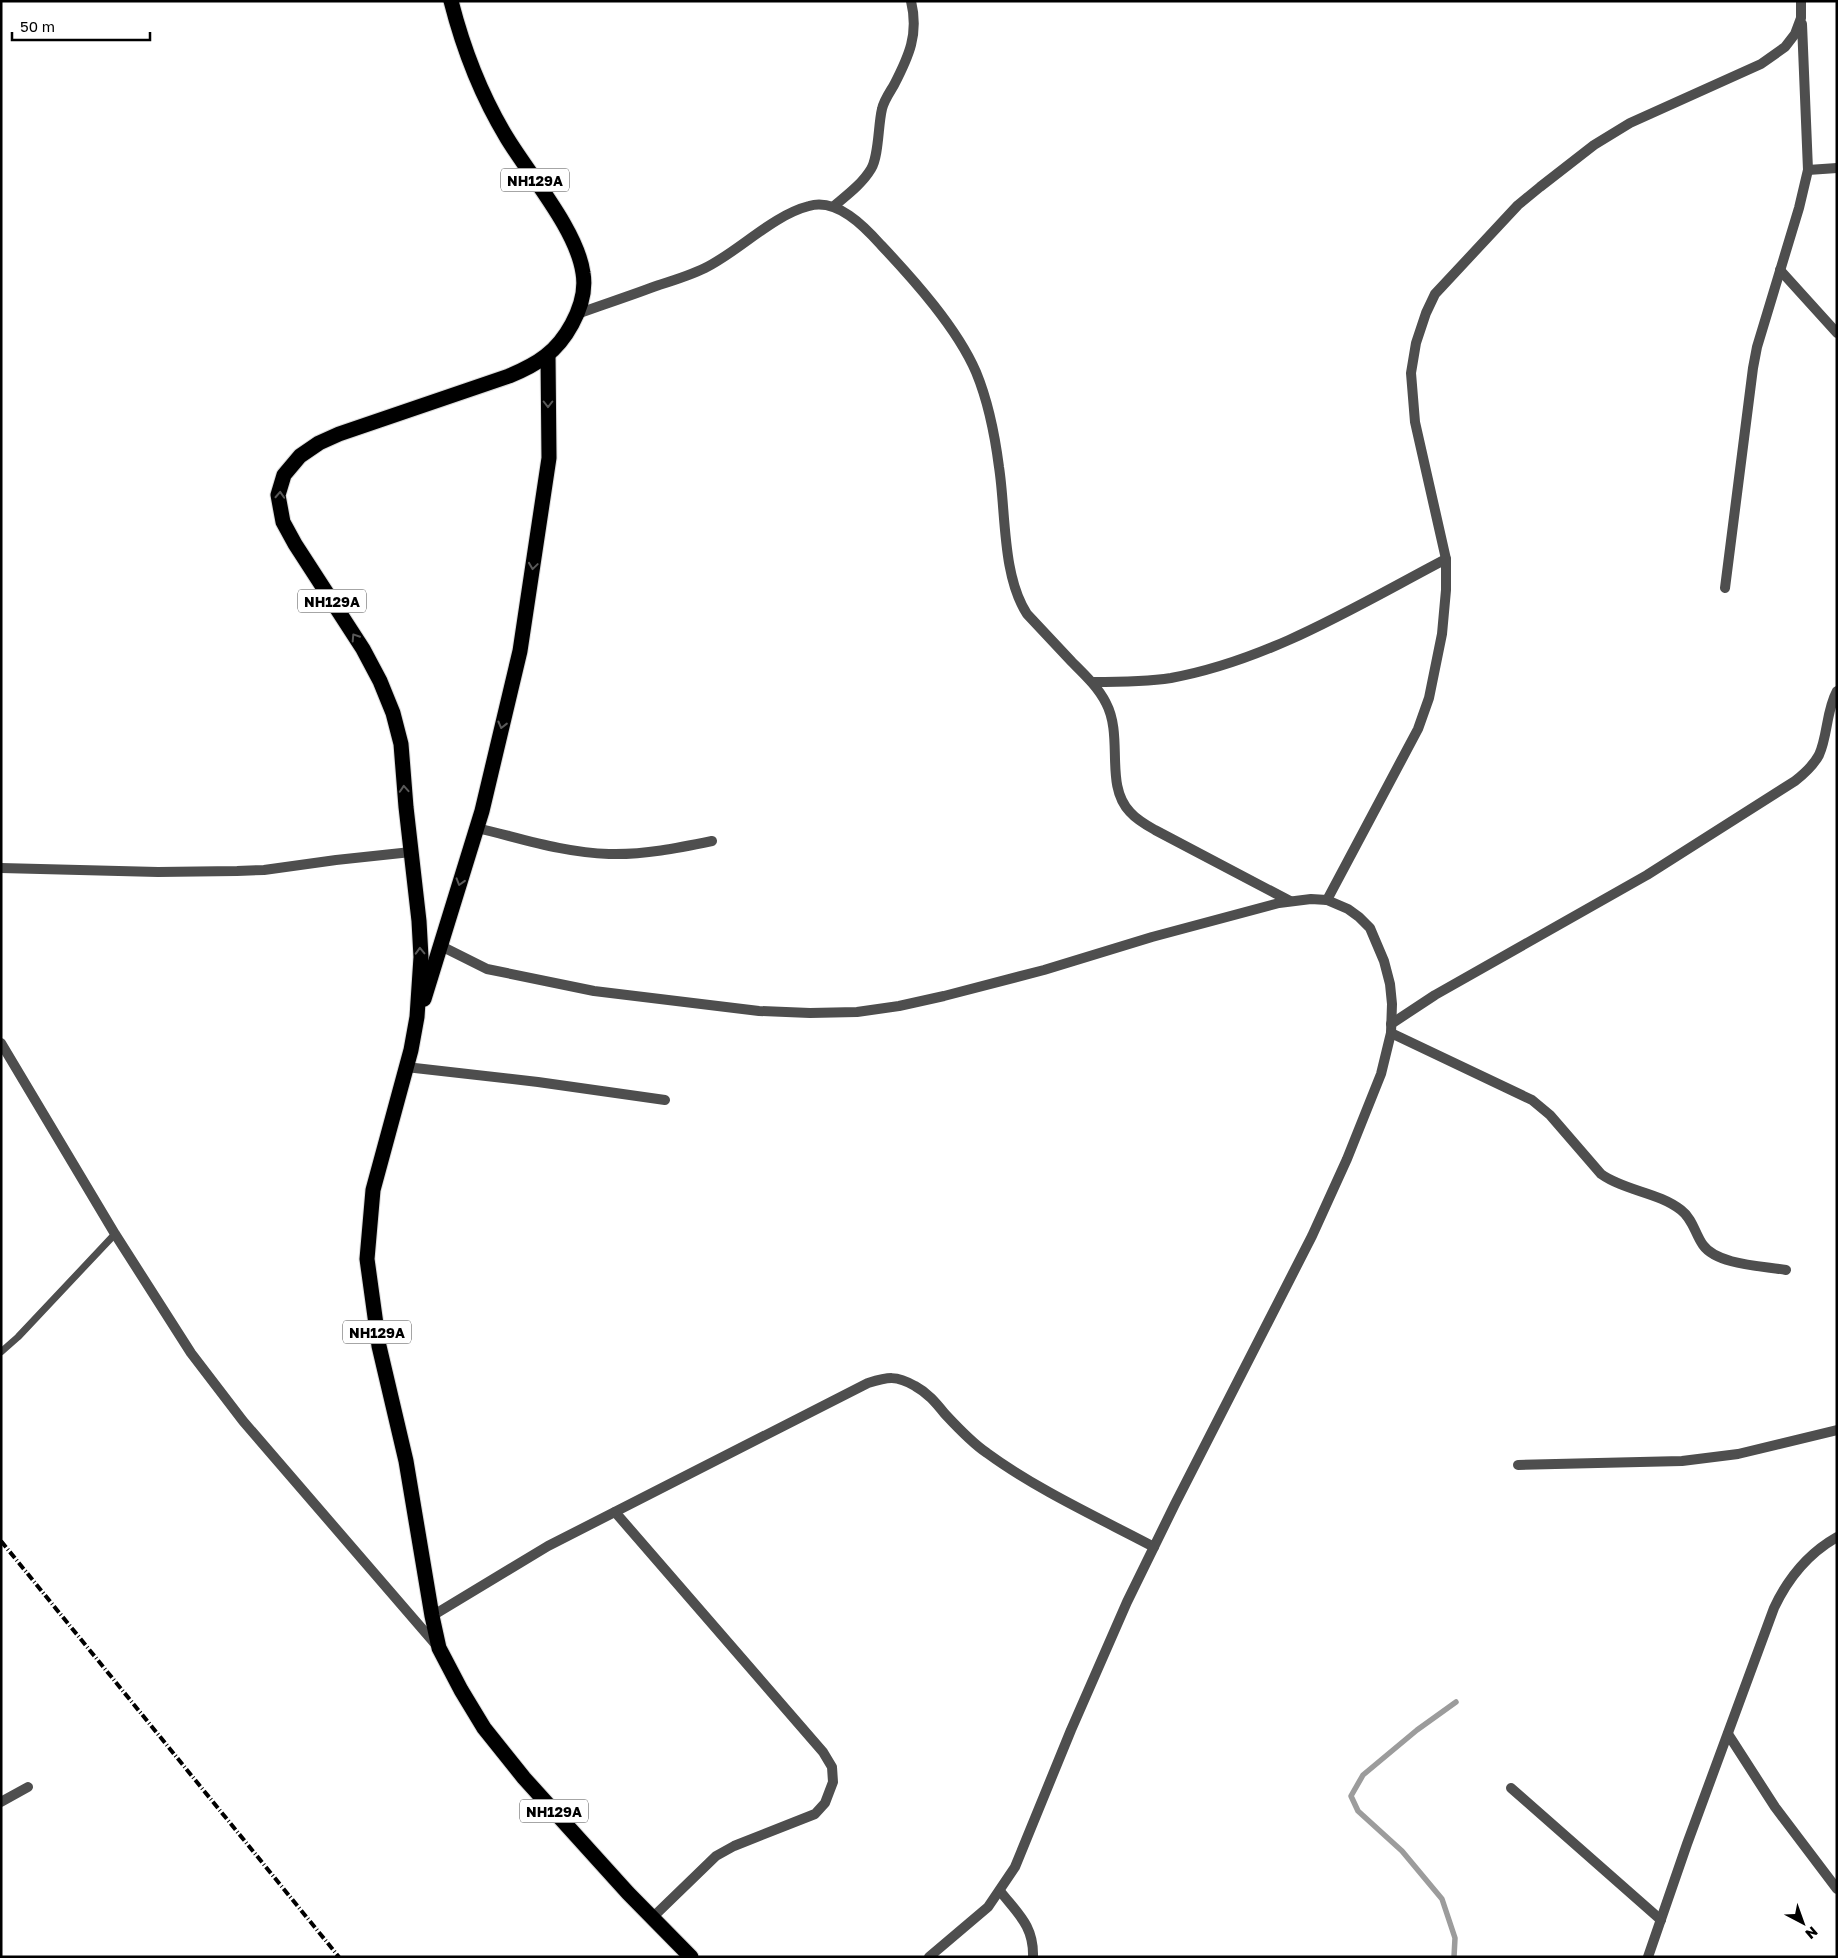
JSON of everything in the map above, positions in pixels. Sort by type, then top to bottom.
[{"type":"highway","name":"NH129A","points":[[417,1017],[420,957],[419,921],[401,744],[393,713],[380,681],[363,649],[283,522],[278,496],[284,475],[300,456],[319,443],[339,434],[509,376],[530,367],[548,356],[568,332],[577,314],[582,295],[584,273],[574,245],[554,208],[507,138],[492,111],[478,80],[451,1]]},
{"type":"highway","name":"NH129A","points":[[548,356],[549,458],[522,641],[477,828],[417,1017],[406,1067],[373,1190],[367,1259],[379,1346],[406,1462],[439,1648],[461,1690],[490,1735],[524,1778],[691,1957]]},
{"type":"street","points":[[834,206],[866,177],[873,166],[883,105],[912,48],[914,27],[911,1]]},
{"type":"street","points":[[1725,588],[1752,368],[1799,208],[1808,170],[1801,1]]},
{"type":"street","points":[[1327,900],[1418,729],[1430,698],[1442,634],[1446,590],[1446,559],[1415,422],[1411,373],[1416,343],[1426,312],[1435,294],[1518,205],[1547,181],[1594,146],[1630,123],[1761,64],[1785,47],[1795,34],[1801,18]]},
{"type":"street","points":[[1808,170],[1837,168]]},
{"type":"street","points":[[577,314],[706,268],[776,222],[809,205],[834,206],[846,214],[872,236],[900,265],[932,304],[976,372],[993,434],[999,467],[1011,570],[1020,603],[1027,614],[1092,682],[1105,700],[1111,713],[1116,736],[1118,792],[1130,812],[1139,821],[1155,830],[1290,901]]},
{"type":"street","points":[[1780,270],[1837,333]]},
{"type":"street","points":[[1092,682],[1146,681],[1173,677],[1238,659],[1290,640],[1446,559]]},
{"type":"street","points":[[1391,1029],[1435,995],[1647,875],[1800,777],[1813,764],[1819,754],[1831,701],[1837,691]]},
{"type":"street","points":[[477,828],[564,849],[609,854],[655,852],[712,841]]},
{"type":"street","points":[[1,868],[158,872],[264,870],[411,852]]},
{"type":"street","points":[[441,946],[486,969],[594,991],[759,1011],[810,1013],[857,1012],[899,1006],[944,996],[1044,970],[1152,937],[1290,901],[1327,900],[1348,909],[1370,928],[1384,961],[1390,984],[1391,1029],[1381,1074],[1347,1158],[1312,1236],[1127,1602],[1071,1730],[1015,1867],[988,1907],[929,1957]]},
{"type":"street","points":[[1391,1029],[1532,1100],[1550,1115],[1601,1174],[1611,1181],[1659,1198],[1681,1210],[1690,1219],[1702,1243],[1709,1252],[1729,1261],[1786,1270]]},
{"type":"street","points":[[1,1042],[115,1234],[191,1353],[243,1421],[439,1648]]},
{"type":"street","points":[[406,1067],[538,1082],[665,1100]]},
{"type":"street","points":[[432,1616],[548,1546],[868,1383],[888,1377],[902,1379],[917,1387],[934,1400],[964,1433],[985,1452],[1011,1470],[1154,1547]]},
{"type":"street","points":[[1518,1465],[1682,1461],[1738,1454],[1837,1430]]},
{"type":"street","points":[[615,1512],[823,1752],[832,1767],[833,1782],[825,1803],[815,1814],[734,1846],[716,1856],[652,1917]]},
{"type":"street","points":[[1648,1957],[1774,1608],[1784,1586],[1814,1553],[1837,1537]]},
{"type":"street","points":[[1728,1734],[1775,1807],[1837,1889]]},
{"type":"street","points":[[1,1802],[28,1787]]},
{"type":"street","points":[[1512,1788],[1661,1920]]},
{"type":"street","points":[[1000,1891],[1029,1929],[1033,1945],[1033,1957]]},
{"type":"lane","points":[[1,1352],[18,1337],[115,1234]]},
{"type":"waterway","points":[[1454,1957],[1455,1938],[1442,1899],[1402,1851],[1358,1811],[1351,1796],[1363,1775],[1417,1730],[1456,1702]]},
{"type":"railway","points":[[1,1541],[339,1957]]}]
